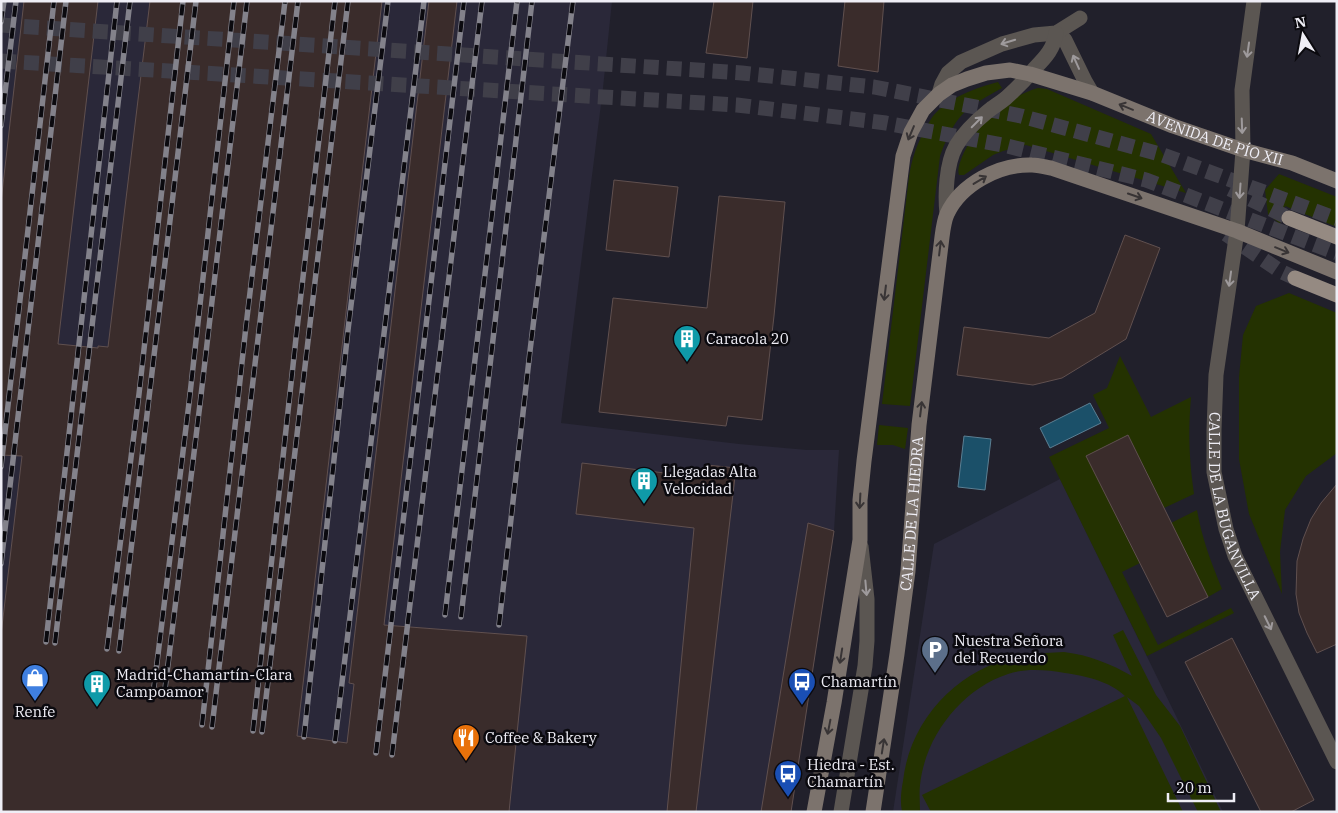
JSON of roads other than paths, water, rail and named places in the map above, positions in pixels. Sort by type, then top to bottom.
[{"type":"main road","points":[[814,812],[834,703],[860,540],[860,500],[864,461],[903,156],[911,132],[923,110],[939,94],[952,85],[986,73],[1010,70],[1030,74],[1092,93]]},
{"type":"main road","name":"AVENIDA DE PÍO XII","points":[[1092,93],[1173,126],[1242,150],[1292,163],[1337,181]]},
{"type":"main road","name":"CALLE DE LA HIEDRA","points":[[873,812],[908,571],[919,425],[942,237],[947,214],[955,200],[968,188],[1000,169],[1031,165],[1051,168],[1237,231]]},
{"type":"main road","points":[[1289,218],[1337,237]]},
{"type":"main road","points":[[1237,231],[1337,272]]},
{"type":"main road","points":[[1295,278],[1337,295]]},
{"type":"street","name":"CALLE DE LA BUGANVILLA","points":[[1254,1],[1242,90],[1242,150],[1237,231],[1216,375],[1214,472],[1226,528],[1235,556],[1337,762]]},
{"type":"street","points":[[939,94],[948,73],[961,62],[1002,44],[1034,35],[1056,32],[1080,18]]},
{"type":"street","points":[[1056,32],[1065,40],[1092,93]]},
{"type":"street","name":"CALLE DE LA HIEDRA","points":[[947,214],[948,171],[956,147],[968,130],[1005,99],[1030,74],[1051,49],[1056,32]]},
{"type":"street","points":[[841,812],[865,666],[867,641],[866,591],[860,540]]},
{"type":"water","points":[[1090,403],[1101,423],[1050,448],[1040,428]]},
{"type":"water","points":[[964,436],[991,439],[985,490],[958,487]]},
{"type":"tunnel","points":[[1,25],[742,73],[874,87],[1021,116],[1163,155],[1337,219]]},
{"type":"tunnel","points":[[1,61],[737,105],[886,123],[1003,145],[1146,180],[1337,253]]},
{"type":"tunnel","points":[[1230,189],[1289,218]]},
{"type":"tunnel","points":[[1226,234],[1280,271],[1295,278]]},
{"type":"railway","points":[[1,22],[4,1]]},
{"type":"railway","points":[[1,126],[16,1]]},
{"type":"railway","points":[[1,467],[54,1]]},
{"type":"railway","points":[[1,564],[66,1]]},
{"type":"railway","points":[[46,642],[117,1]]},
{"type":"railway","points":[[55,643],[130,1]]},
{"type":"railway","points":[[107,649],[139,394],[183,1]]},
{"type":"railway","points":[[119,651],[196,1]]},
{"type":"railway","points":[[154,687],[189,403],[234,1]]},
{"type":"railway","points":[[165,689],[247,1]]},
{"type":"railway","points":[[202,725],[246,326],[285,1]]},
{"type":"railway","points":[[212,727],[298,1]]},
{"type":"railway","points":[[253,731],[335,1]]},
{"type":"railway","points":[[262,732],[348,1]]},
{"type":"railway","points":[[304,737],[348,330],[388,1]]},
{"type":"railway","points":[[335,741],[424,1]]},
{"type":"railway","points":[[376,753],[464,1]]},
{"type":"railway","points":[[392,755],[482,1]]},
{"type":"railway","points":[[445,615],[517,1]]},
{"type":"railway","points":[[461,617],[532,1]]},
{"type":"railway","points":[[499,625],[573,1]]},
{"type":"place","name":"Caracola 20","points":[[687,363]]},
{"type":"place","name":"Llegadas Alta Velocidad","points":[[644,505]]},
{"type":"place","name":"Nuestra Señora del Recuerdo","points":[[935,674]]},
{"type":"place","name":"Renfe","points":[[35,702]]},
{"type":"place","name":"Chamartín","points":[[802,706]]},
{"type":"place","name":"Madrid-Chamartín-Clara Campoamor","points":[[97,708]]},
{"type":"place","name":"Coffee & Bakery","points":[[466,762]]},
{"type":"place","name":"Hiedra - Est. Chamartín","points":[[788,798]]}]
